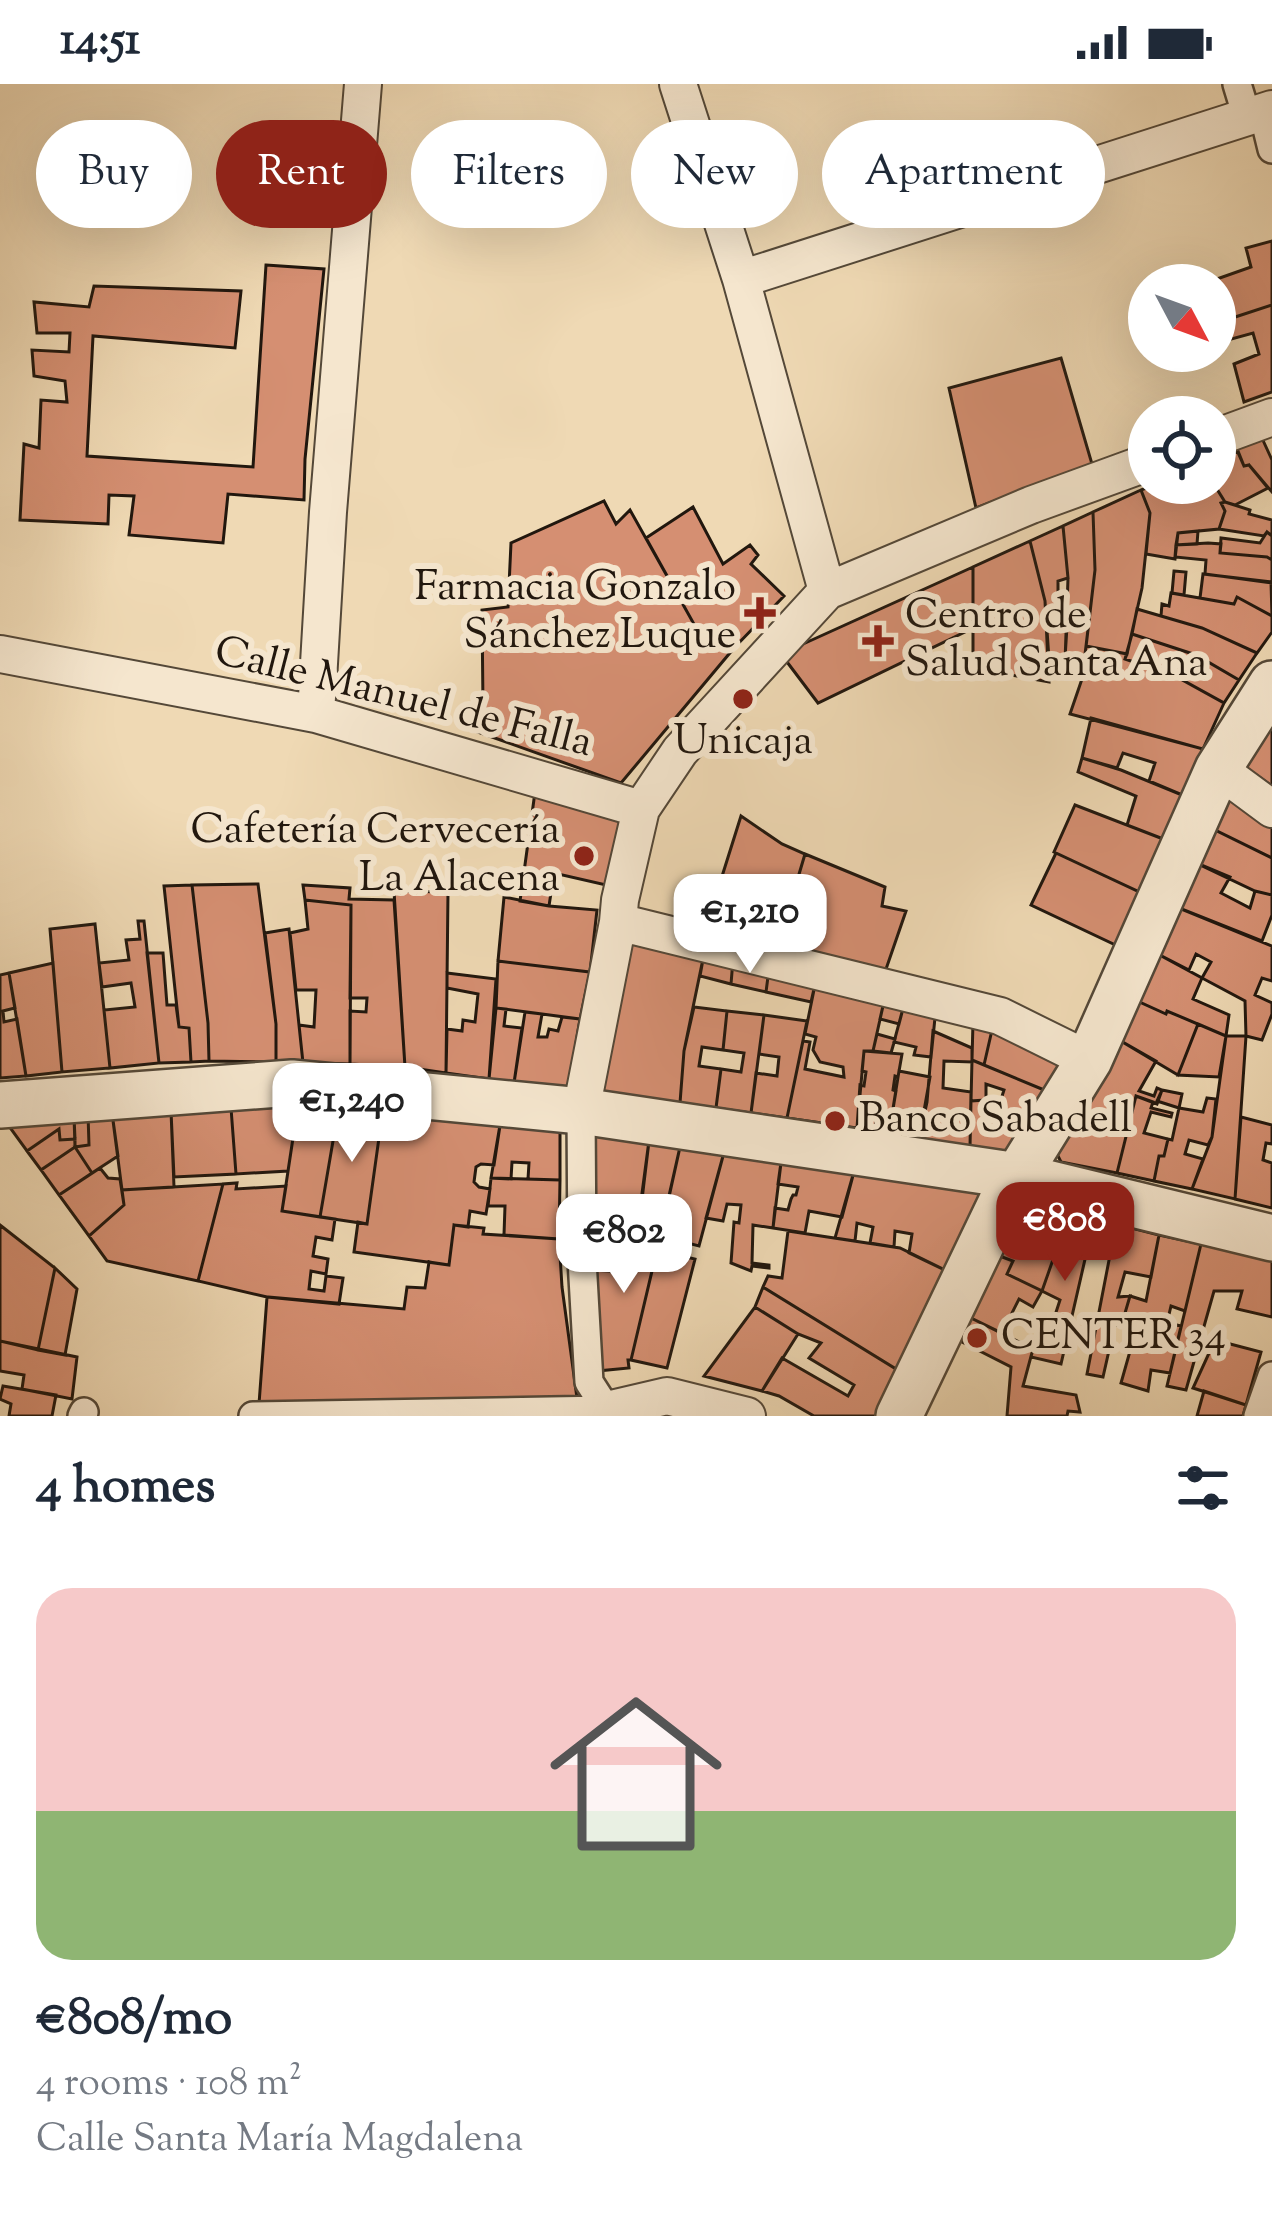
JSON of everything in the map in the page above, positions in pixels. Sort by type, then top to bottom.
[{"type":"street","points":[[316,714],[363,84]]},
{"type":"street","points":[[678,84],[741,279],[827,591]]},
{"type":"street","points":[[741,279],[1255,106],[1272,148]]},
{"type":"street","points":[[1236,430],[1272,417]]},
{"type":"street","points":[[609,1413],[589,1382],[581,1111],[641,808],[680,751],[827,591],[1128,470]]},
{"type":"street","name":"Calle Manuel de Falla","points":[[0,654],[316,714],[641,808]]},
{"type":"street","points":[[899,1416],[1003,1199],[1088,1060],[1218,769],[1272,684]]},
{"type":"street","points":[[1218,769],[1272,809]]},
{"type":"street","points":[[618,922],[1000,1016],[1088,1060]]},
{"type":"street","points":[[0,1106],[292,1083],[581,1111],[1018,1176],[1272,1238]]},
{"type":"street","points":[[1258,1416],[1272,1376]]},
{"type":"street","points":[[253,1416],[609,1413],[667,1396],[747,1416]]},
{"type":"building","points":[[1272,241],[1272,305],[1236,317],[1236,272],[1251,267],[1246,248]]},
{"type":"building","points":[[266,265],[324,269],[304,500],[228,494],[223,543],[129,535],[134,496],[109,495],[108,524],[20,520],[24,444],[39,448],[41,400],[67,402],[65,381],[34,376],[32,350],[69,352],[70,333],[37,333],[34,302],[89,307],[94,286],[241,291],[235,348],[93,336],[87,456],[253,467]]},
{"type":"building","points":[[1272,305],[1272,392],[1244,402],[1236,363],[1259,354],[1253,333],[1236,338],[1236,317]]},
{"type":"building","points":[[1061,358],[1092,464],[976,508],[949,388]]},
{"type":"building","points":[[1261,436],[1272,460],[1272,492],[1249,465],[1244,466],[1236,448]]},
{"type":"building","points":[[1236,452],[1268,488],[1235,505],[1232,504],[1236,504]]},
{"type":"building","points":[[1128,496],[1128,504],[1146,504],[1150,513],[1142,588],[1127,654],[1086,646],[1095,570],[1093,512]]},
{"type":"building","points":[[604,501],[616,524],[630,510],[708,641],[718,633],[734,648],[621,783],[475,731],[483,706],[482,610],[508,607],[511,543]]},
{"type":"building","points":[[1146,504],[1222,504],[1225,511],[1219,529],[1178,533],[1175,559],[1146,554],[1150,513]]},
{"type":"building","points":[[1222,504],[1231,504],[1272,520],[1272,536],[1219,529],[1225,511]]},
{"type":"building","points":[[693,507],[723,564],[750,545],[758,555],[751,564],[784,596],[734,648],[718,633],[708,641],[695,626],[646,538]]},
{"type":"building","points":[[1093,512],[1095,570],[1084,664],[1065,662],[1068,578],[1063,526]]},
{"type":"building","points":[[1063,526],[1068,578],[1058,581],[1058,614],[1068,611],[1065,658],[1049,659],[1045,601],[1030,541]]},
{"type":"building","points":[[1198,531],[1197,544],[1176,545],[1178,533]]},
{"type":"building","points":[[1267,532],[1272,536],[1272,560],[1220,553],[1221,538],[1260,543]]},
{"type":"building","points":[[1030,541],[1045,601],[1049,682],[973,668],[973,622],[990,620],[989,607],[973,609],[973,567]]},
{"type":"building","points":[[1221,544],[1220,553],[1272,560],[1272,583],[1205,574],[1206,560],[1175,557],[1176,545]]},
{"type":"building","name":"Centro de Salud Santa Ana","points":[[973,567],[973,628],[818,703],[781,654]]},
{"type":"building","points":[[1174,571],[1186,572],[1184,595],[1172,593]]},
{"type":"building","points":[[1203,574],[1271,582],[1272,616],[1237,597],[1234,604],[1200,598]]},
{"type":"building","points":[[1171,593],[1234,604],[1237,597],[1272,616],[1272,632],[1257,653],[1161,616],[1162,604],[1169,606]]},
{"type":"building","points":[[1137,609],[1202,628],[1257,653],[1239,680],[1196,655],[1132,634]]},
{"type":"building","points":[[1132,634],[1196,655],[1239,680],[1224,703],[1175,676],[1125,659]]},
{"type":"building","points":[[1086,646],[1127,654],[1125,659],[1175,676],[1224,703],[1203,749],[1070,714],[1082,679]]},
{"type":"building","points":[[1272,717],[1272,786],[1242,765]]},
{"type":"building","points":[[1091,718],[1203,749],[1187,797],[1149,781],[1155,763],[1123,753],[1117,768],[1082,758]]},
{"type":"building","points":[[1082,758],[1187,797],[1171,842],[1127,825],[1136,796],[1078,772]]},
{"type":"building","points":[[1225,791],[1272,825],[1272,858],[1209,827]]},
{"type":"building","points":[[535,792],[621,817],[606,885],[554,873],[549,906],[520,901]]},
{"type":"building","points":[[1075,805],[1171,842],[1148,896],[1054,852]]},
{"type":"building","points":[[741,816],[805,854],[778,945],[707,924]]},
{"type":"building","points":[[1209,827],[1272,858],[1272,895],[1194,862]]},
{"type":"building","points":[[1056,853],[1148,896],[1124,949],[1031,905]]},
{"type":"building","points":[[805,854],[885,887],[882,906],[906,911],[885,972],[778,945]]},
{"type":"building","points":[[1194,862],[1230,877],[1221,893],[1250,908],[1255,891],[1272,895],[1272,915],[1262,941],[1174,906]]},
{"type":"building","points":[[258,884],[276,1024],[276,1062],[209,1061],[192,885]]},
{"type":"building","points":[[192,885],[209,1061],[191,1062],[189,1028],[179,1027],[164,886]]},
{"type":"building","points":[[303,885],[350,888],[349,899],[394,900],[405,1067],[350,1064],[350,1011],[366,1012],[367,998],[350,998],[351,905],[305,900]]},
{"type":"building","points":[[394,891],[448,892],[446,1073],[405,1067]]},
{"type":"building","points":[[504,897],[597,910],[590,972],[498,961]]},
{"type":"building","points":[[305,900],[351,905],[350,1064],[303,1063],[299,1025],[314,1027],[316,990],[296,990],[290,933],[308,929]]},
{"type":"building","points":[[1174,906],[1272,946],[1272,981],[1262,978],[1255,995],[1272,1003],[1262,1040],[1246,1036],[1245,1001],[1202,978],[1211,962],[1196,954],[1189,970],[1154,952]]},
{"type":"building","points":[[138,921],[144,921],[159,1063],[110,1068],[104,1010],[135,1007],[131,983],[102,987],[99,963],[129,960],[126,940],[140,939]]},
{"type":"building","points":[[95,924],[110,1068],[62,1072],[50,929]]},
{"type":"building","points":[[289,929],[303,1063],[276,1062],[265,933]]},
{"type":"building","points":[[633,937],[704,954],[684,1051],[680,1103],[602,1092]]},
{"type":"building","points":[[1154,952],[1202,978],[1193,999],[1229,1015],[1226,1036],[1133,999]]},
{"type":"building","points":[[147,953],[163,953],[167,1005],[176,1005],[179,1027],[189,1028],[191,1062],[159,1063]]},
{"type":"building","points":[[704,954],[733,960],[731,984],[700,976]]},
{"type":"building","points":[[733,960],[769,969],[766,992],[731,984]]},
{"type":"building","points":[[498,961],[590,972],[580,1019],[496,1008]]},
{"type":"building","points":[[53,963],[62,1072],[26,1076],[9,973]]},
{"type":"building","points":[[769,969],[816,980],[811,1002],[766,992]]},
{"type":"building","points":[[9,973],[15,1008],[3,1011],[4,1022],[17,1019],[26,1076],[0,1078],[0,975]]},
{"type":"building","points":[[447,973],[496,979],[489,1079],[446,1073],[447,1029],[462,1031],[463,1020],[475,1022],[478,994],[447,988]]},
{"type":"building","points":[[816,980],[885,997],[873,1051],[864,1051],[857,1128],[787,1118],[803,1041],[810,1042],[805,1069],[844,1077],[843,1067],[820,1062],[813,1050],[816,1037],[805,1034]]},
{"type":"building","points":[[885,997],[905,1001],[899,1024],[880,1019]]},
{"type":"building","points":[[1133,999],[1198,1024],[1178,1075],[1114,1037]]},
{"type":"building","points":[[905,1001],[936,1008],[931,1057],[914,1055],[916,1047],[894,1042]]},
{"type":"building","points":[[694,1007],[727,1011],[723,1050],[702,1047],[699,1066],[721,1069],[716,1108],[680,1103]]},
{"type":"building","points":[[496,1008],[506,1009],[504,1026],[522,1028],[514,1083],[489,1079]]},
{"type":"building","points":[[727,1011],[764,1015],[751,1113],[716,1108],[721,1069],[741,1072],[744,1053],[723,1050]]},
{"type":"building","points":[[525,1012],[542,1014],[538,1037],[547,1037],[549,1029],[558,1031],[562,1017],[580,1019],[568,1091],[514,1083]]},
{"type":"building","points":[[764,1015],[807,1021],[787,1118],[751,1113],[756,1073],[777,1076],[779,1057],[759,1054]]},
{"type":"building","points":[[973,1022],[992,1030],[984,1065],[972,1060]]},
{"type":"building","points":[[1198,1024],[1226,1036],[1219,1077],[1178,1075]]},
{"type":"building","points":[[992,1030],[1066,1058],[1049,1092],[984,1065]]},
{"type":"building","points":[[933,1031],[972,1048],[972,1062],[944,1061],[943,1088],[971,1092],[970,1147],[919,1139]]},
{"type":"building","points":[[877,1034],[895,1039],[891,1053],[873,1051]]},
{"type":"building","points":[[1226,1036],[1246,1036],[1235,1199],[1192,1189],[1212,1137]]},
{"type":"building","points":[[1114,1037],[1156,1061],[1139,1091],[1154,1096],[1157,1088],[1162,1090],[1157,1104],[1136,1096],[1117,1173],[1061,1162],[1056,1152]]},
{"type":"building","points":[[864,1051],[902,1054],[891,1121],[877,1118],[874,1131],[857,1128],[860,1085],[864,1086],[866,1072],[862,1071]]},
{"type":"building","points":[[972,1060],[1049,1092],[1033,1122],[1011,1119],[1013,1114],[998,1109],[1004,1090],[986,1084],[986,1100],[971,1101]]},
{"type":"building","points":[[899,1071],[930,1077],[919,1139],[874,1131],[877,1118],[891,1121]]},
{"type":"building","points":[[1162,1090],[1182,1094],[1179,1108],[1157,1101]]},
{"type":"building","points":[[1136,1096],[1153,1102],[1151,1108],[1172,1113],[1171,1117],[1151,1112],[1144,1133],[1168,1139],[1154,1181],[1117,1173]]},
{"type":"building","points":[[1207,1098],[1216,1099],[1212,1137],[1208,1145],[1189,1140],[1185,1154],[1203,1159],[1192,1189],[1154,1181],[1159,1156],[1164,1156],[1168,1139],[1172,1140],[1179,1108],[1203,1112]]},
{"type":"building","points":[[971,1101],[1000,1103],[998,1109],[1013,1114],[1011,1119],[1033,1122],[1017,1155],[970,1147]]},
{"type":"building","points":[[298,1105],[288,1171],[236,1174],[231,1108]]},
{"type":"building","points":[[298,1105],[339,1106],[320,1217],[282,1211]]},
{"type":"building","points":[[339,1106],[383,1109],[367,1224],[320,1217]]},
{"type":"building","points":[[231,1108],[236,1174],[174,1177],[171,1111]]},
{"type":"building","points":[[383,1109],[501,1119],[494,1165],[476,1167],[474,1182],[490,1189],[486,1214],[470,1211],[468,1227],[454,1225],[449,1265],[354,1252],[358,1222],[367,1224]]},
{"type":"building","points":[[171,1111],[174,1187],[122,1190],[112,1113]]},
{"type":"building","points":[[112,1113],[118,1156],[92,1173],[75,1147],[89,1145],[88,1114]]},
{"type":"building","points":[[88,1114],[89,1145],[75,1147],[74,1116]]},
{"type":"building","points":[[74,1116],[75,1139],[60,1140],[59,1129],[27,1151],[11,1129],[18,1118]]},
{"type":"building","points":[[1241,1117],[1272,1125],[1272,1144],[1266,1143],[1263,1160],[1272,1163],[1272,1208],[1235,1199]]},
{"type":"building","points":[[501,1119],[560,1124],[560,1180],[528,1179],[529,1163],[512,1162],[511,1179],[491,1178]]},
{"type":"building","points":[[596,1124],[650,1133],[640,1216],[627,1214],[629,1272],[591,1270]]},
{"type":"building","points":[[59,1129],[60,1140],[75,1139],[75,1147],[41,1170],[27,1151]]},
{"type":"building","points":[[650,1133],[682,1138],[667,1206],[641,1201]]},
{"type":"building","points":[[682,1138],[726,1145],[699,1246],[660,1236]]},
{"type":"building","points":[[726,1145],[782,1155],[773,1228],[753,1225],[752,1263],[769,1268],[752,1266],[751,1271],[731,1263],[734,1222],[739,1223],[741,1205],[727,1204],[723,1221],[706,1218]]},
{"type":"building","points":[[75,1147],[92,1173],[59,1195],[41,1170]]},
{"type":"building","points":[[782,1155],[855,1168],[842,1217],[809,1211],[805,1233],[773,1228],[775,1208],[788,1210],[798,1187],[778,1184]]},
{"type":"building","points":[[100,1168],[108,1178],[120,1179],[124,1205],[89,1236],[59,1195]]},
{"type":"building","points":[[855,1168],[993,1192],[951,1273],[909,1253],[912,1234],[895,1231],[894,1247],[870,1243],[873,1227],[857,1223],[855,1241],[835,1238]]},
{"type":"building","points":[[491,1178],[560,1180],[559,1239],[504,1235],[505,1206],[488,1206]]},
{"type":"building","points":[[237,1183],[236,1189],[286,1186],[282,1211],[335,1219],[332,1240],[316,1237],[313,1256],[328,1259],[326,1274],[311,1271],[309,1289],[324,1291],[326,1276],[343,1278],[339,1304],[267,1297],[198,1281],[223,1184]]},
{"type":"building","points":[[223,1184],[198,1281],[107,1261],[89,1236],[124,1205],[122,1190]]},
{"type":"building","points":[[1020,1203],[1069,1214],[1042,1291],[1007,1274],[1013,1261],[997,1255]]},
{"type":"building","points":[[627,1214],[664,1220],[629,1368],[597,1371],[591,1270],[629,1272]]},
{"type":"building","points":[[1069,1214],[1094,1220],[1061,1364],[1031,1357],[1033,1349],[1045,1346],[1060,1300],[1042,1291]]},
{"type":"building","points":[[1116,1224],[1159,1235],[1151,1277],[1125,1272],[1118,1297],[1130,1296],[1125,1313],[1140,1316],[1136,1331],[1115,1324],[1103,1377],[1087,1374]]},
{"type":"building","points":[[0,1225],[55,1268],[38,1350],[0,1341]]},
{"type":"building","points":[[454,1225],[484,1228],[483,1234],[559,1239],[577,1398],[259,1404],[267,1297],[404,1309],[407,1287],[425,1288],[429,1262],[449,1265]]},
{"type":"building","points":[[788,1231],[900,1248],[951,1273],[901,1372],[763,1287],[768,1276],[782,1278]]},
{"type":"building","points":[[1159,1235],[1201,1244],[1185,1311],[1171,1306],[1167,1323],[1181,1326],[1170,1373],[1151,1370],[1148,1391],[1121,1383],[1140,1316],[1125,1313],[1130,1296],[1146,1301]]},
{"type":"building","points":[[1201,1244],[1272,1258],[1272,1317],[1237,1309],[1242,1291],[1214,1291],[1186,1390],[1167,1386]]},
{"type":"building","points":[[657,1250],[695,1259],[667,1368],[631,1360]]},
{"type":"building","points":[[997,1255],[1013,1261],[1007,1274],[1042,1291],[1033,1307],[1019,1299],[1002,1333],[967,1316]]},
{"type":"building","points":[[55,1268],[77,1289],[65,1355],[38,1350]]},
{"type":"building","points":[[763,1287],[901,1372],[878,1416],[814,1416],[762,1391],[782,1358],[848,1396],[854,1385],[809,1358],[821,1343],[755,1307]]},
{"type":"building","points":[[755,1307],[798,1334],[762,1391],[704,1376]]},
{"type":"building","points":[[967,1316],[1033,1349],[1023,1386],[1076,1395],[1080,1412],[1007,1416],[1011,1367],[954,1338]]},
{"type":"building","points":[[1215,1340],[1261,1352],[1246,1405],[1193,1388]]},
{"type":"building","points":[[0,1341],[77,1357],[72,1399],[22,1389],[24,1375],[0,1371]]},
{"type":"building","points":[[3,1386],[56,1395],[52,1416],[9,1416],[11,1404],[0,1399]]},
{"type":"building","points":[[1204,1391],[1246,1405],[1243,1416],[1197,1416]]},
{"type":"place","name":"Farmacia Gonzalo Sánchez Luque","points":[[760,613]]},
{"type":"place","name":"Centro de Salud Santa Ana","points":[[878,641]]},
{"type":"place","name":"Unicaja","points":[[743,699]]},
{"type":"place","name":"Cafetería Cervecería La Alacena","points":[[584,856]]},
{"type":"place","name":"Banco Sabadell","points":[[835,1121]]},
{"type":"place","name":"CENTER 34","points":[[977,1338]]}]
